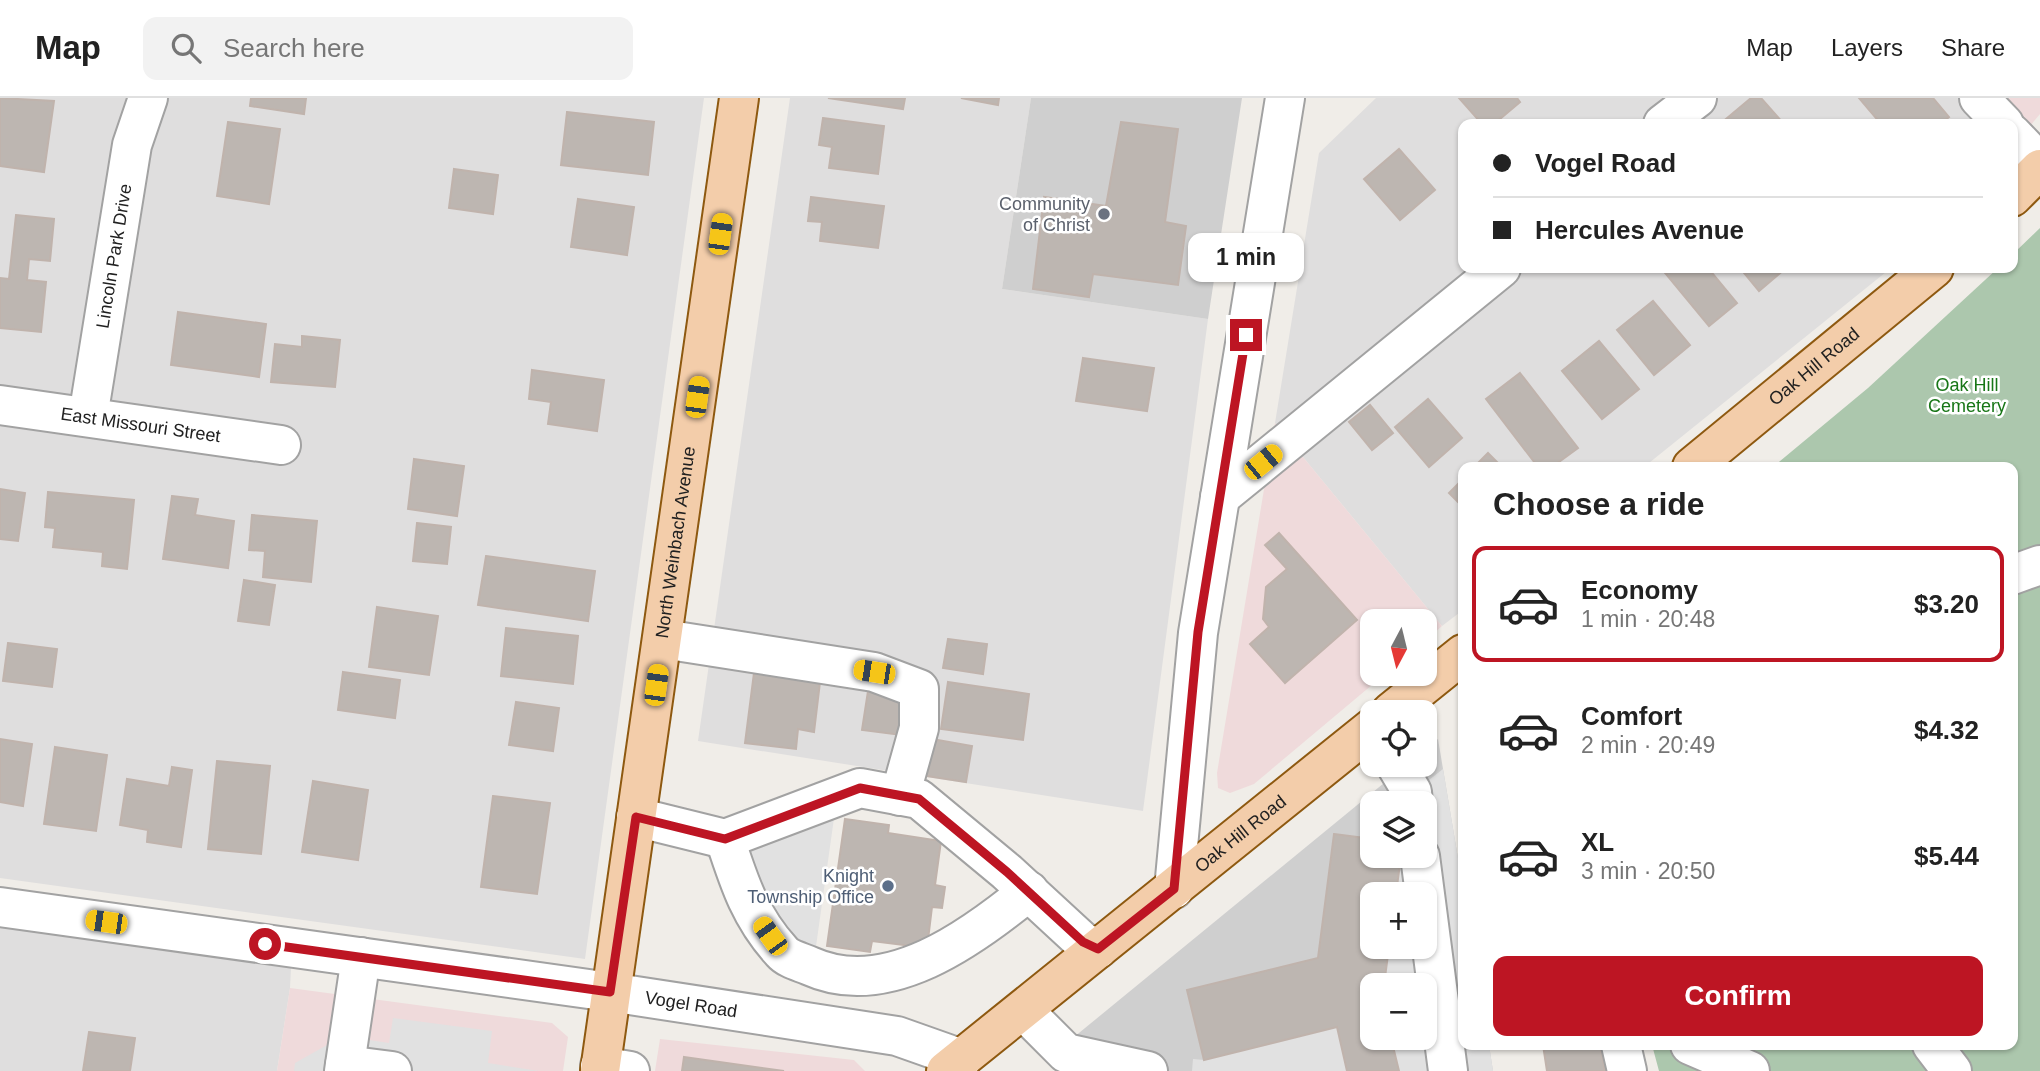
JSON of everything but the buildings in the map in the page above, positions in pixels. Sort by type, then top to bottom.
[{"type":"main road","name":"North Weinbach Avenue","points":[[610,1069],[610,992],[739,98]]},
{"type":"main road","points":[[2018,190],[2040,166]]},
{"type":"main road","name":"Oak Hill Road","points":[[1698,462],[1928,273]]},
{"type":"main road","points":[[1406,700],[1458,658]]},
{"type":"main road","name":"Oak Hill Road","points":[[954,1065],[1360,738]]},
{"type":"street","name":"Lincoln Park Drive","points":[[88,417],[132,145],[148,98]]},
{"type":"street","points":[[1174,889],[1198,632],[1285,98]]},
{"type":"street","points":[[1670,119],[1697,98]]},
{"type":"street","points":[[1979,98],[1999,119]]},
{"type":"street","points":[[2018,141],[2040,166]]},
{"type":"street","points":[[1220,497],[1495,273]]},
{"type":"street","name":"East Missouri Street","points":[[0,405],[281,445]]},
{"type":"street","points":[[2018,573],[2040,565]]},
{"type":"street","points":[[663,639],[874,672],[919,689],[919,728],[900,796]]},
{"type":"street","points":[[636,817],[725,839],[860,788],[919,799],[1029,891],[1083,942],[1098,949]]},
{"type":"street","points":[[725,839],[745,900],[783,954],[824,972],[871,976],[932,959],[993,920],[1029,891]]},
{"type":"street","points":[[1422,868],[1448,1071]]},
{"type":"street","name":"Vogel Road","points":[[0,907],[610,992],[897,1036],[954,1065]]},
{"type":"street","points":[[360,957],[344,1068],[392,1071]]},
{"type":"street","points":[[1023,1010],[1066,1053],[1148,1071]]},
{"type":"street","points":[[1621,1050],[1627,1071]]},
{"type":"street","points":[[1702,1050],[1750,1071]]},
{"type":"street","points":[[1935,1050],[1952,1071]]},
{"type":"shaded area","points":[[0,98],[704,98],[585,959],[0,878]]},
{"type":"shaded area","points":[[790,98],[1031,98],[1002,289],[1208,319],[1143,811],[698,741]]},
{"type":"shaded area","points":[[1031,98],[1242,98],[1208,319],[1002,289]]},
{"type":"shaded area","points":[[1376,98],[1981,98],[2001,119],[1458,119],[1458,273],[1885,273],[1650,462],[1458,462],[1458,614],[1442,626],[1437,620],[1437,609],[1428,609],[1275,423],[1319,153]]},
{"type":"shaded area","points":[[1979,98],[2040,98],[2040,114],[2019,139],[2018,119],[1999,119]]},
{"type":"shaded area","points":[[1275,423],[1428,609],[1360,609],[1360,686],[1371,686],[1254,784],[1230,793],[1218,788],[1217,773]]},
{"type":"shaded area","points":[[1438,739],[1458,858],[1458,1050],[1490,1050],[1493,1071],[1058,1071],[1046,1060],[1360,803],[1360,868],[1437,868],[1437,791],[1374,791],[1391,777],[1437,777]]},
{"type":"shaded area","points":[[1443,769],[1458,858],[1458,1050],[1490,1050],[1493,1071],[1399,1071],[1394,1050],[1437,1050],[1437,973],[1386,973],[1387,959],[1437,959],[1437,882],[1398,882],[1399,868],[1437,868],[1437,791],[1415,791],[1433,777],[1437,777]]},
{"type":"shaded area","points":[[835,811],[811,982],[725,883],[708,857],[712,823]]},
{"type":"shaded area","points":[[0,907],[292,947],[290,988],[277,1071],[0,1071]]},
{"type":"shaded area","points":[[290,988],[552,1023],[568,1037],[563,1071],[277,1071]]},
{"type":"shaded area","points":[[393,1018],[492,1031],[488,1063],[539,1071],[294,1071],[295,1063],[343,1036],[389,1043]]},
{"type":"shaded area","points":[[1337,1027],[1347,1071],[1192,1071],[1193,1059],[1204,1060]]},
{"type":"shaded area","points":[[660,1039],[854,1060],[865,1071],[655,1071]]},
{"type":"green space","name":"Oak Hill Cemetery","points":[[2040,228],[2040,1071],[1659,1071],[1653,1050],[2018,1050],[2018,462],[1779,462],[1868,388],[1993,273],[2018,273],[2018,249]]},
{"type":"place","name":"Community of Christ","points":[[1104,214]]},
{"type":"place","name":"Knight Township Office","points":[[888,886]]},
{"type":"route","points":[[265,944],[610,992],[636,817],[725,839],[860,788],[919,799],[1029,891],[1083,942],[1098,949],[1174,889],[1178,821],[1198,632],[1246,335]]}]
